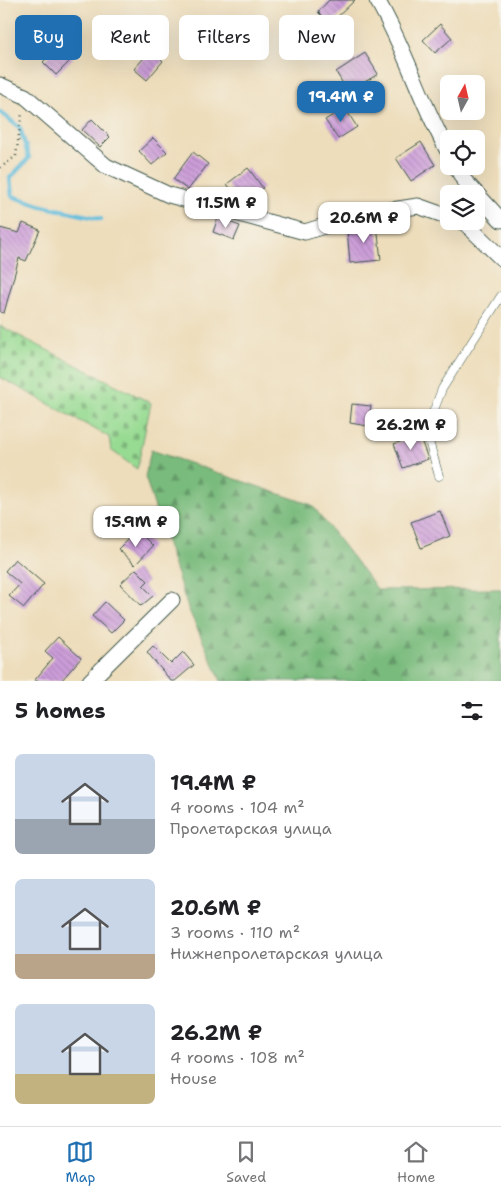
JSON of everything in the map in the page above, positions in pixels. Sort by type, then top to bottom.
[{"type":"street","points":[[377,0],[391,24],[440,138]]},
{"type":"street","points":[[0,85],[25,96],[106,166],[161,192],[206,206],[305,232],[359,215],[418,206],[440,214]]},
{"type":"street","points":[[461,175],[501,220]]},
{"type":"street","points":[[472,230],[501,258]]},
{"type":"street","points":[[90,681],[172,600]]},
{"type":"lane","points":[[439,476],[426,431],[442,389],[501,296]]},
{"type":"path","points":[[0,168],[16,156],[25,96]]},
{"type":"green space","points":[[0,326],[151,403],[137,469],[111,450],[109,437],[0,377]]},
{"type":"green space","points":[[151,450],[312,505],[378,590],[501,589],[501,681],[221,681],[188,608],[145,477]]},
{"type":"building","points":[[329,0],[355,0],[339,15],[321,15],[318,12]]},
{"type":"building","points":[[440,24],[452,38],[435,53],[423,40]]},
{"type":"building","points":[[365,53],[378,74],[348,92],[336,72]]},
{"type":"building","points":[[45,60],[71,60],[56,75],[43,62]]},
{"type":"building","points":[[142,60],[163,61],[147,80],[134,69]]},
{"type":"building","points":[[345,108],[357,127],[338,139],[325,120]]},
{"type":"building","points":[[92,119],[110,137],[100,147],[82,130]]},
{"type":"building","points":[[153,138],[167,152],[152,165],[139,151]]},
{"type":"building","points":[[421,142],[435,165],[411,181],[396,158]]},
{"type":"building","points":[[193,152],[208,164],[188,190],[173,179]]},
{"type":"building","points":[[248,168],[263,188],[242,204],[227,184]]},
{"type":"building","points":[[218,218],[240,226],[234,240],[213,232]]},
{"type":"building","points":[[23,223],[40,230],[26,261],[19,258],[4,313],[0,312],[0,228],[19,233]]},
{"type":"building","points":[[377,225],[381,260],[350,263],[347,229]]},
{"type":"building","points":[[352,404],[371,406],[368,426],[350,423]]},
{"type":"building","points":[[419,435],[428,459],[403,468],[394,444]]},
{"type":"building","points":[[440,511],[450,536],[421,548],[411,522]]},
{"type":"building","points":[[137,530],[153,546],[135,565],[118,549]]},
{"type":"building","points":[[15,559],[44,584],[24,608],[9,596],[20,584],[5,571]]},
{"type":"building","points":[[136,569],[148,581],[143,586],[153,596],[141,606],[120,584]]},
{"type":"building","points":[[105,602],[124,620],[111,633],[92,616]]},
{"type":"building","points":[[58,637],[81,658],[61,681],[34,681],[53,658],[45,651]]},
{"type":"building","points":[[153,646],[171,664],[183,652],[194,665],[175,681],[171,681],[147,652]]},
{"type":"waterway","points":[[0,112],[20,128],[29,158],[10,178],[12,196],[42,206],[101,219]]}]
